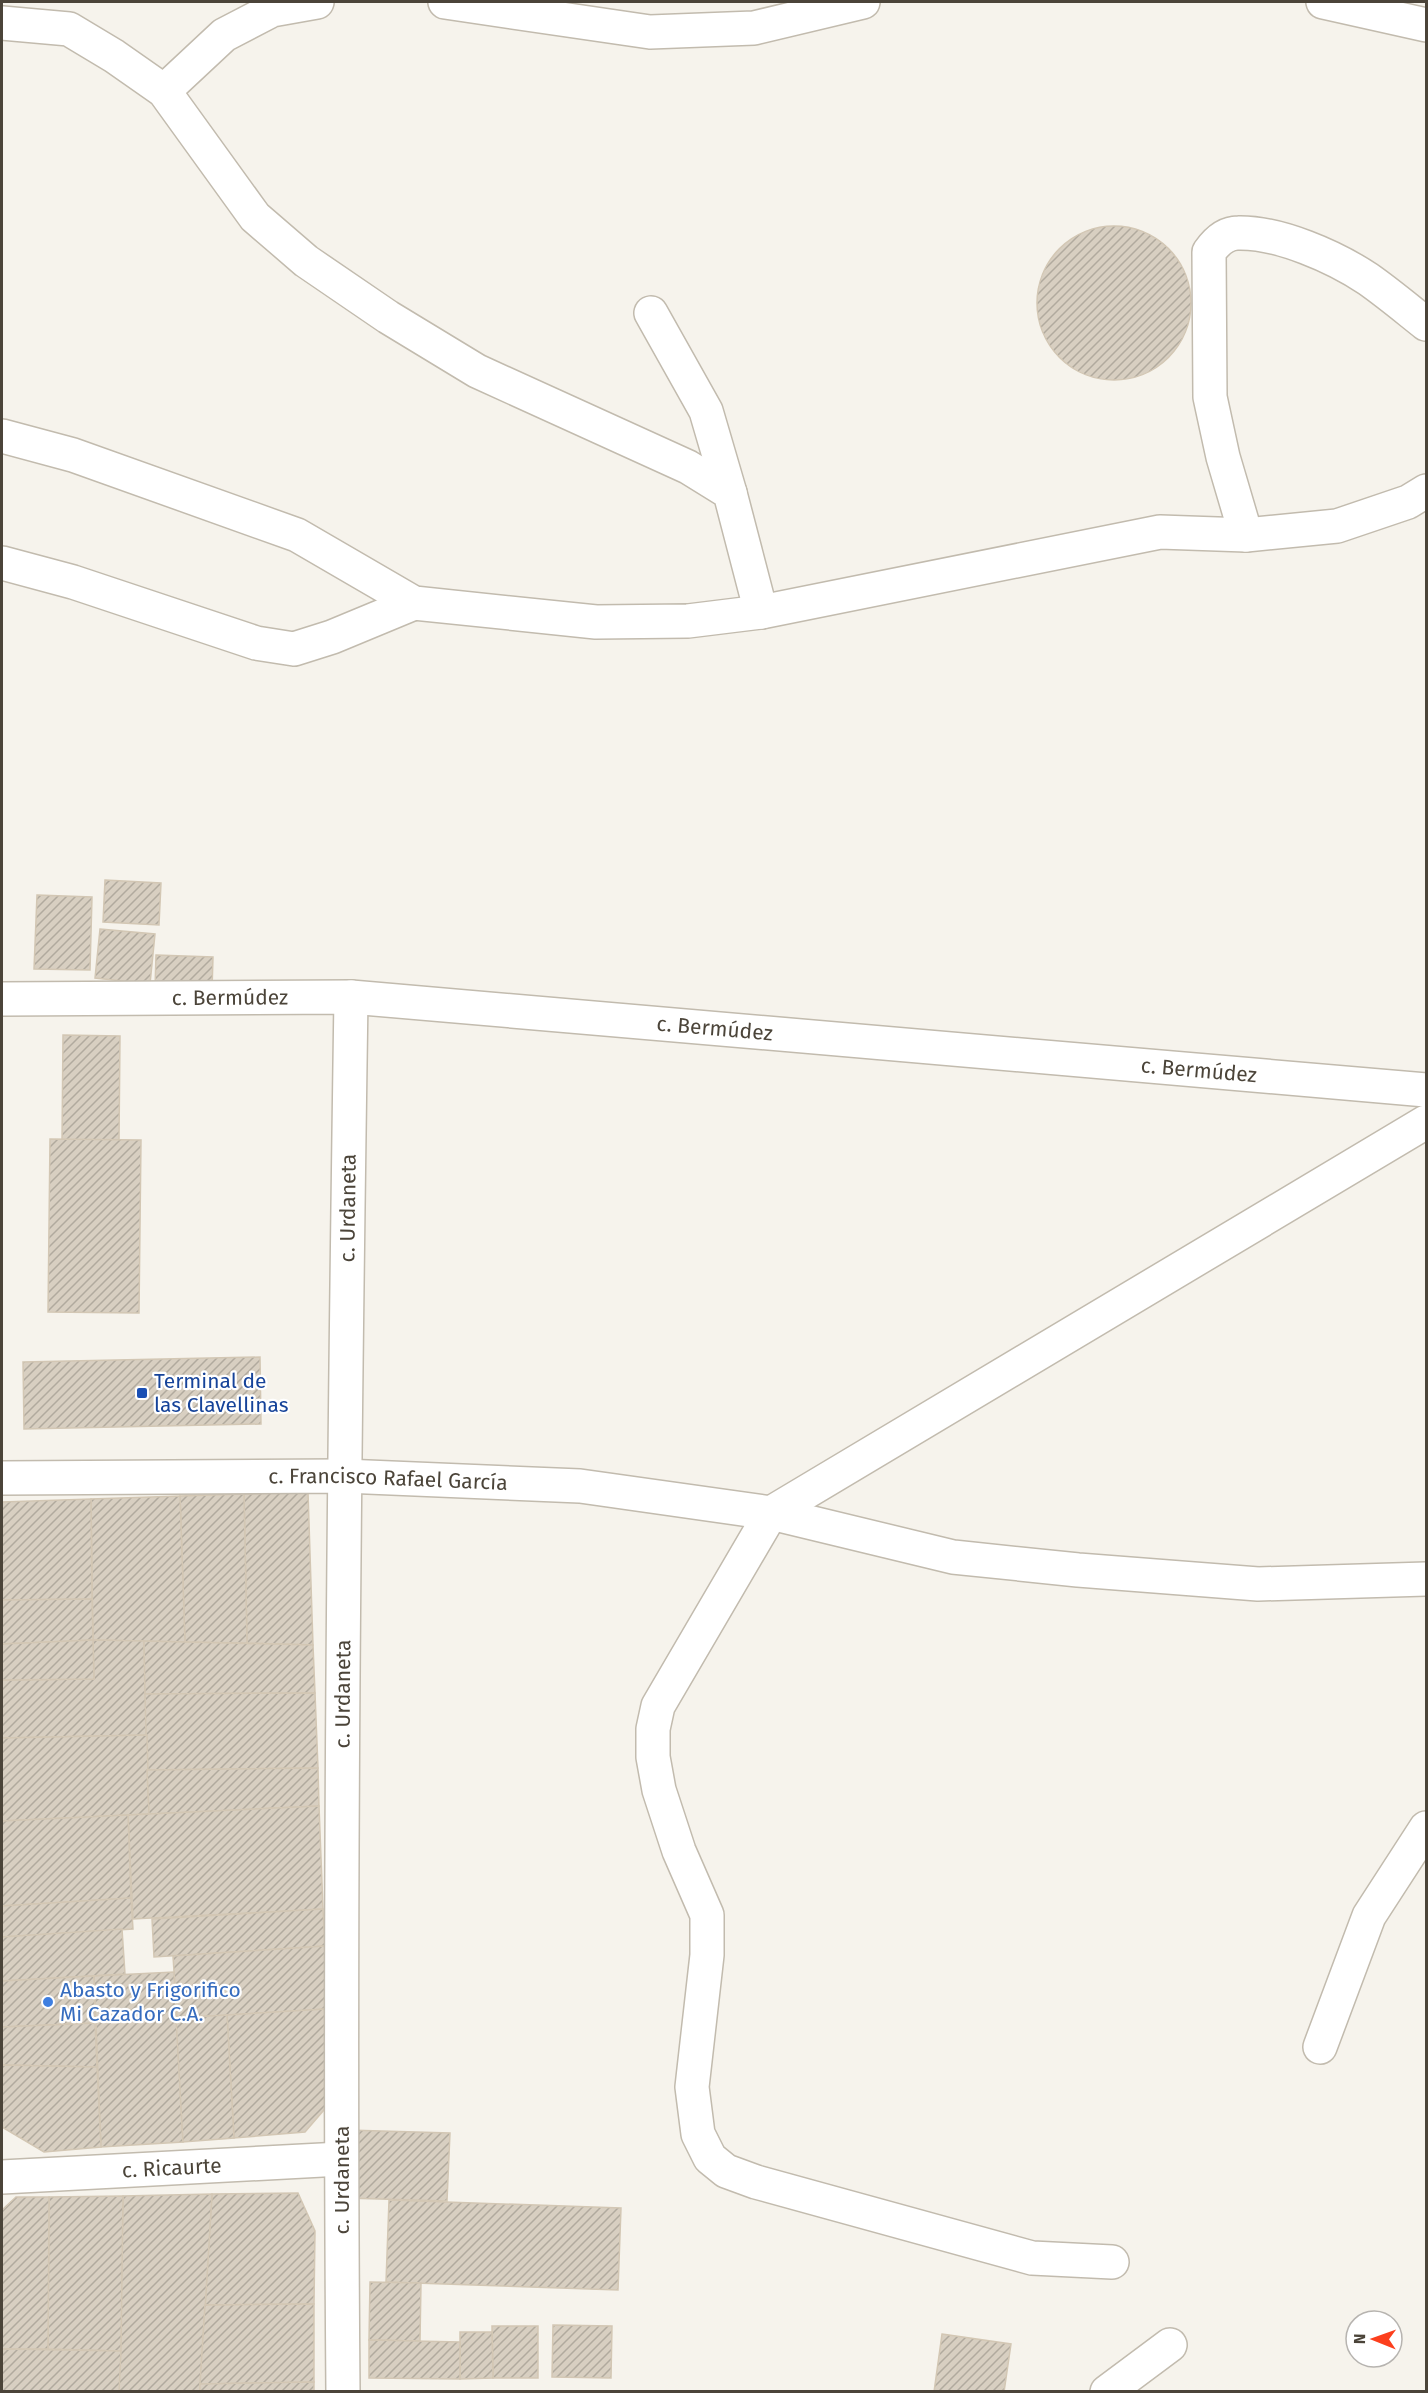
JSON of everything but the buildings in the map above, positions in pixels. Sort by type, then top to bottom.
[{"type":"street","points":[[164,91],[224,35],[272,10],[317,2]]},
{"type":"street","points":[[445,2],[650,32],[754,28],[863,2]]},
{"type":"street","points":[[1323,2],[1426,25]]},
{"type":"street","points":[[2,23],[69,29],[114,56],[164,91],[255,217],[306,261],[388,317],[477,371],[688,467],[730,493]]},
{"type":"street","points":[[1246,535],[1223,457],[1210,397],[1209,252],[1218,240],[1236,233],[1275,238],[1309,248],[1367,278],[1426,324]]},
{"type":"street","points":[[651,313],[706,411],[761,612]]},
{"type":"street","points":[[2,436],[73,455],[297,535],[414,603],[596,622],[688,621],[761,612],[1160,532],[1246,535],[1337,526],[1408,502],[1426,490]]},
{"type":"street","points":[[2,563],[73,582],[256,643],[294,648],[332,637],[414,603]]},
{"type":"street","name":"c. Bermúdez","points":[[2,999],[351,997],[1426,1090]]},
{"type":"street","name":"c. Urdaneta","points":[[344,2391],[341,2159],[344,1476],[351,997]]},
{"type":"street","points":[[1112,2262],[1032,2258],[756,2182],[726,2171],[710,2158],[698,2134],[692,2087],[708,1955],[707,1915],[679,1851],[659,1790],[653,1757],[653,1729],[658,1706],[667,1686],[771,1513],[1426,1122]]},
{"type":"street","name":"c. Francisco Rafael García","points":[[2,1478],[344,1476],[580,1486],[771,1513],[953,1557],[1078,1570],[1258,1584],[1426,1579]]},
{"type":"street","points":[[1320,2047],[1369,1916],[1426,1828]]},
{"type":"street","name":"c. Ricaurte","points":[[2,2177],[341,2159]]},
{"type":"street","points":[[1107,2391],[1170,2345]]},
{"type":"place","name":"Terminal de las Clavellinas","points":[[142,1393]]},
{"type":"place","name":"Abasto y Frigorifico Mi Cazador C.A.","points":[[48,2002]]}]
